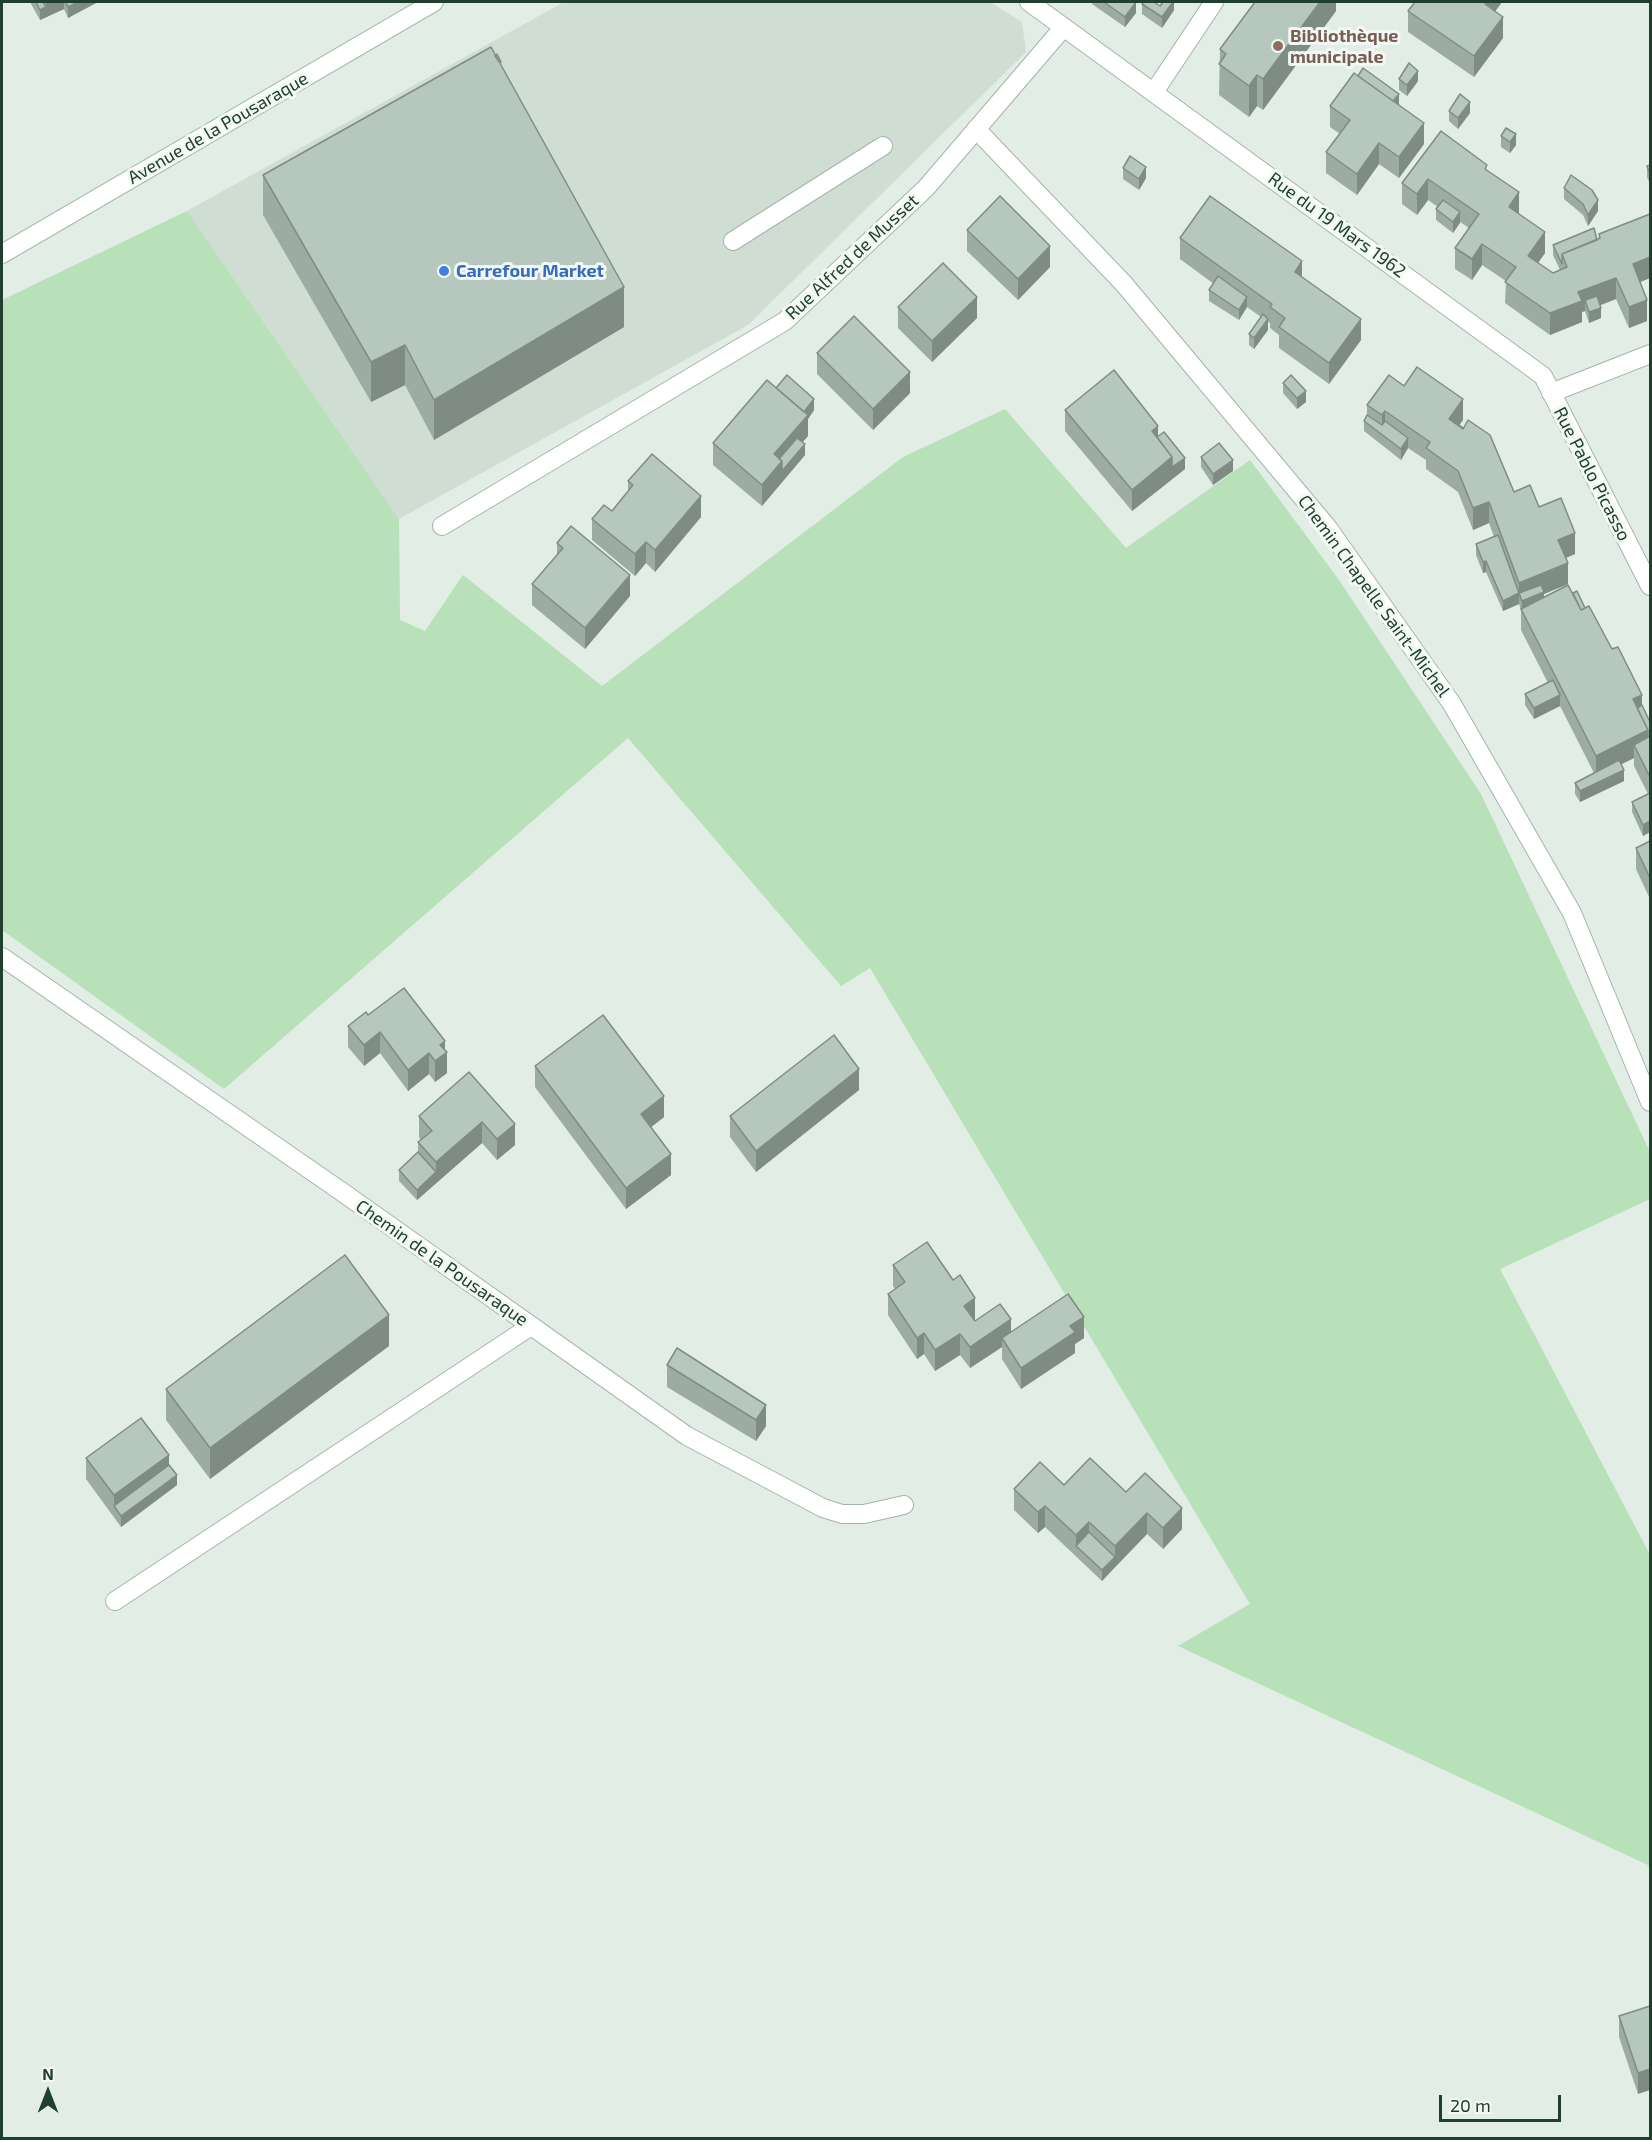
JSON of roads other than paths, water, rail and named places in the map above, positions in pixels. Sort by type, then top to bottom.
[{"type":"street","name":"Avenue de la Pousaraque","points":[[2,254],[434,2]]},
{"type":"street","name":"Rue du 19 Mars 1962","points":[[1029,2],[1543,376],[1551,393]]},
{"type":"street","points":[[1154,92],[1214,2]]},
{"type":"street","name":"Rue Alfred de Musset","points":[[442,526],[785,321],[926,188],[1063,28]]},
{"type":"street","name":"Chemin Chapelle Saint-Michel","points":[[976,129],[1124,284],[1328,528],[1452,704],[1572,913],[1650,1102]]},
{"type":"street","points":[[733,241],[883,146]]},
{"type":"street","points":[[1551,393],[1650,354]]},
{"type":"street","name":"Rue Pablo Picasso","points":[[1551,393],[1650,586]]},
{"type":"street","name":"Chemin de la Pousaraque","points":[[2,957],[345,1194],[687,1436],[823,1508],[842,1515],[864,1515],[904,1505]]},
{"type":"street","points":[[115,1601],[531,1326]]},
{"type":"place","name":"Bibliothèque municipale","points":[[1278,46]]},
{"type":"place","name":"Carrefour Market","points":[[444,271]]}]
